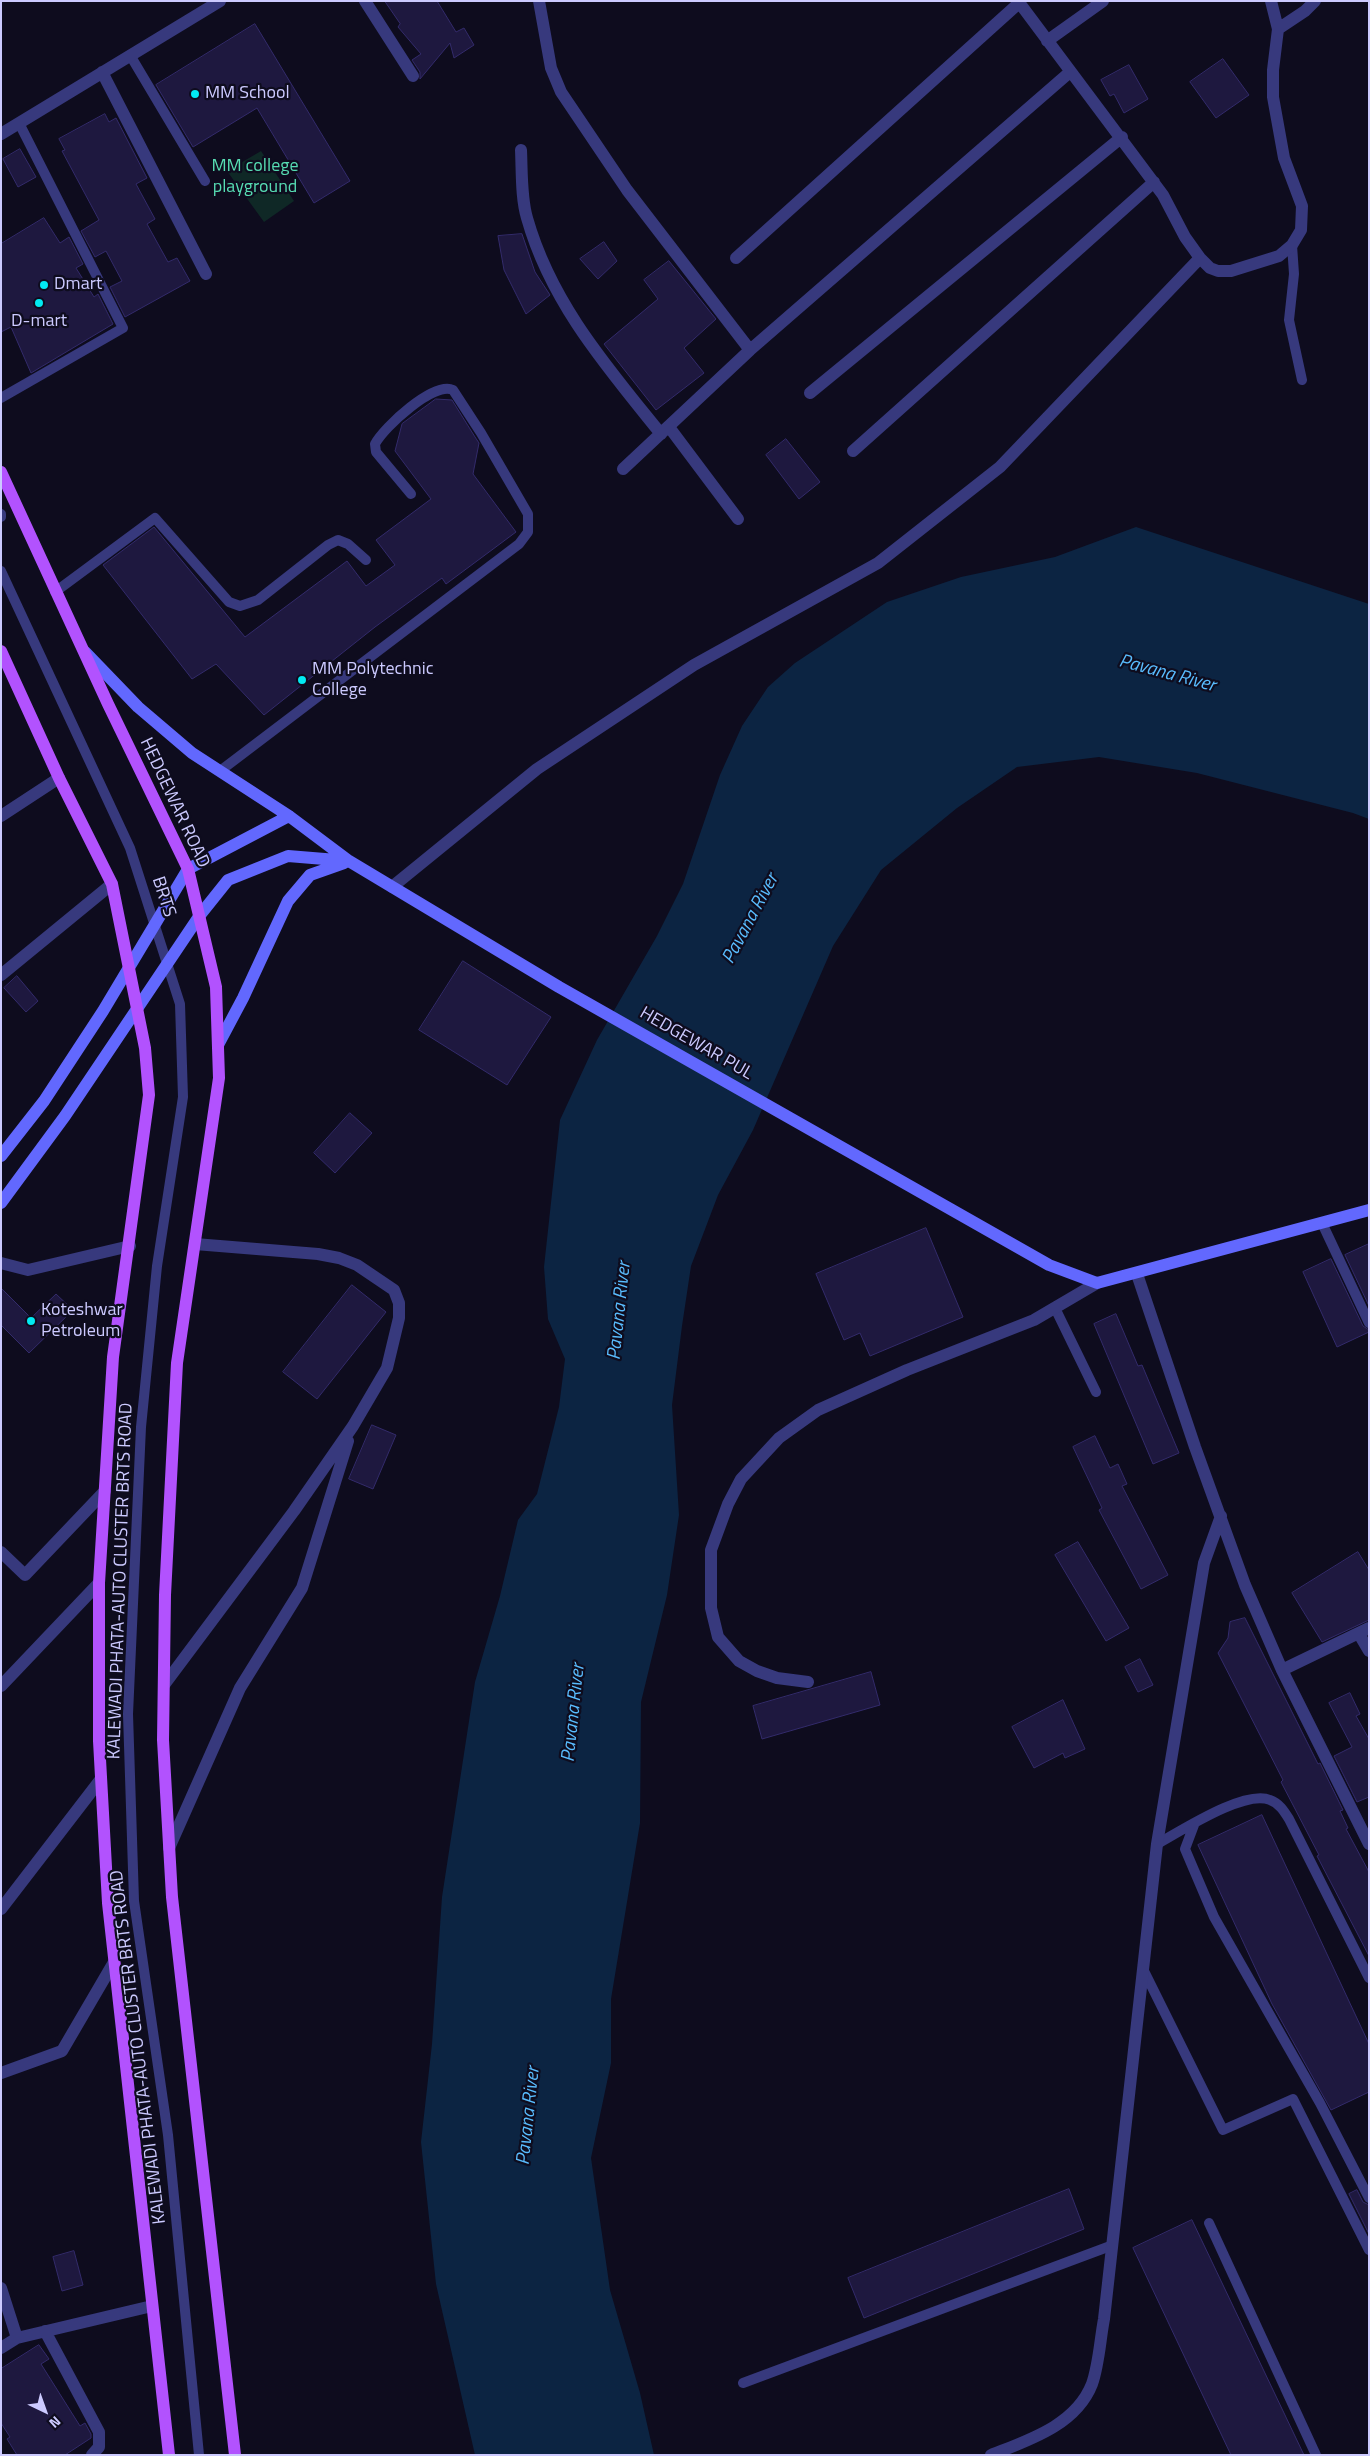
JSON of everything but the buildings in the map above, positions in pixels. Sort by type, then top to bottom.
[{"type":"main road","name":"HEDGEWAR ROAD","points":[[1,472],[55,592],[188,869],[216,987],[219,1078],[177,1363],[165,1595],[163,1740],[172,1897],[234,2455]]},
{"type":"main road","name":"HEDGEWAR PUL","points":[[82,648],[138,707],[192,753],[289,816],[349,862],[560,987],[1049,1265],[1097,1283]]},
{"type":"main road","points":[[2,656],[59,778],[112,884],[128,966],[138,1005],[145,1048],[149,1095],[130,1246],[113,1357],[99,1584],[101,1779],[108,1903],[169,2455]]},
{"type":"main road","points":[[1,1156],[44,1101],[103,1011],[128,966],[188,869],[289,816]]},
{"type":"main road","points":[[1,1203],[65,1116],[200,915],[228,880],[288,856],[349,862]]},
{"type":"main road","points":[[218,1045],[243,998],[288,901],[310,875],[349,862]]},
{"type":"main road","points":[[1097,1283],[1137,1274],[1369,1210]]},
{"type":"street","points":[[1,134],[220,1]]},
{"type":"street","points":[[365,1],[413,76]]},
{"type":"street","points":[[539,1],[551,68],[561,92],[627,190],[750,350]]},
{"type":"street","points":[[1047,41],[1103,1]]},
{"type":"street","points":[[736,258],[1018,2],[1070,72],[1122,137],[1154,182],[1200,258],[1210,268],[1218,271],[1231,271],[1279,256],[1292,245],[1301,230],[1302,206],[1284,158],[1273,97],[1273,70],[1278,29],[1271,1]]},
{"type":"street","points":[[1278,29],[1305,11],[1315,1]]},
{"type":"street","points":[[102,72],[206,274]]},
{"type":"street","points":[[623,469],[750,350],[1070,72]]},
{"type":"street","points":[[810,393],[1122,137]]},
{"type":"street","points":[[521,150],[526,217],[545,268],[590,345],[665,430],[738,519]]},
{"type":"street","points":[[853,451],[1154,182]]},
{"type":"street","points":[[392,887],[537,769],[694,665],[885,557],[1000,467],[1200,258]]},
{"type":"street","points":[[1,816],[59,778]]},
{"type":"street","points":[[1,975],[112,884]]},
{"type":"street","points":[[164,1685],[294,1512],[353,1426],[387,1368],[399,1318],[399,1304],[394,1290],[357,1265],[339,1258],[318,1254],[195,1244]]},
{"type":"street","points":[[1,1263],[28,1270],[130,1246]]},
{"type":"street","points":[[1137,1274],[1195,1447],[1243,1579],[1282,1670],[1369,1844]]},
{"type":"street","points":[[808,1682],[777,1678],[757,1672],[738,1661],[718,1637],[711,1608],[711,1550],[728,1504],[741,1479],[778,1438],[818,1410],[907,1370],[1034,1320],[1097,1283]]},
{"type":"street","points":[[169,1848],[240,1688],[302,1588],[353,1426]]},
{"type":"street","points":[[1,1552],[25,1575],[105,1491]]},
{"type":"street","points":[[991,2455],[1038,2437],[1080,2406],[1092,2383],[1104,2319],[1157,1844],[1204,1563],[1221,1516]]},
{"type":"street","points":[[1,1686],[99,1584]]},
{"type":"street","points":[[1282,1670],[1364,1631],[1369,1651]]},
{"type":"street","points":[[1,1910],[101,1779]]},
{"type":"street","points":[[1,2073],[62,2051],[114,1962]]},
{"type":"street","points":[[1,2288],[16,2338]]},
{"type":"street","points":[[1,2348],[16,2338],[152,2306]]},
{"type":"street","points":[[45,2331],[99,2432],[99,2447],[92,2455]]},
{"type":"lane","points":[[130,55],[205,181]]},
{"type":"lane","points":[[1,398],[122,328],[18,123]]},
{"type":"lane","points":[[1292,245],[1294,274],[1288,320],[1302,380]]},
{"type":"lane","points":[[220,771],[518,544],[528,532],[528,514],[481,433],[453,390],[446,387],[437,389],[421,400],[393,423],[375,444],[376,452],[411,494]]},
{"type":"lane","points":[[55,592],[155,518],[229,602],[240,606],[258,600],[328,545],[338,540],[348,544],[366,560]]},
{"type":"lane","name":"BRTS","points":[[1,571],[130,848],[180,1004],[183,1097]]},
{"type":"lane","name":"KALEWADI PHATA-AUTO CLUSTER BRTS ROAD","points":[[183,1097],[157,1266],[141,1427],[128,1714],[134,1901],[168,2135],[200,2455]]},
{"type":"lane","points":[[1322,1223],[1369,1322]]},
{"type":"lane","points":[[1055,1308],[1096,1392]]},
{"type":"lane","points":[[1157,1844],[1233,1804],[1257,1798],[1270,1799],[1279,1805],[1293,1826],[1369,1978]]},
{"type":"lane","points":[[1194,1824],[1185,1849],[1214,1917],[1320,2102],[1369,2198]]},
{"type":"lane","points":[[1143,1969],[1223,2130],[1293,2099],[1369,2250]]},
{"type":"lane","points":[[1209,2224],[1316,2455]]},
{"type":"lane","points":[[743,2383],[1112,2245]]},
{"type":"green space","name":"MM college playground","points":[[261,151],[294,201],[264,222],[227,171]]},
{"type":"water","name":"Pavana River","points":[[1136,527],[1369,604],[1369,819],[1353,813],[1197,773],[1099,757],[1017,767],[957,808],[881,870],[833,946],[753,1130],[718,1195],[691,1266],[672,1405],[679,1515],[667,1595],[641,1702],[640,1823],[611,1999],[611,2063],[591,2158],[610,2290],[640,2393],[654,2455],[475,2455],[436,2284],[421,2142],[432,2044],[442,1897],[475,1682],[500,1596],[518,1520],[537,1494],[559,1407],[565,1359],[548,1319],[544,1267],[560,1120],[597,1040],[657,936],[683,884],[720,775],[742,726],[768,687],[795,663],[887,602],[961,577],[1055,557]]},
{"type":"place","name":"MM School","points":[[195,94]]},
{"type":"place","name":"Dmart","points":[[44,285]]},
{"type":"place","name":"D-mart","points":[[39,303]]},
{"type":"place","name":"MM Polytechnic College","points":[[302,680]]},
{"type":"place","name":"Koteshwar Petroleum","points":[[31,1321]]}]
